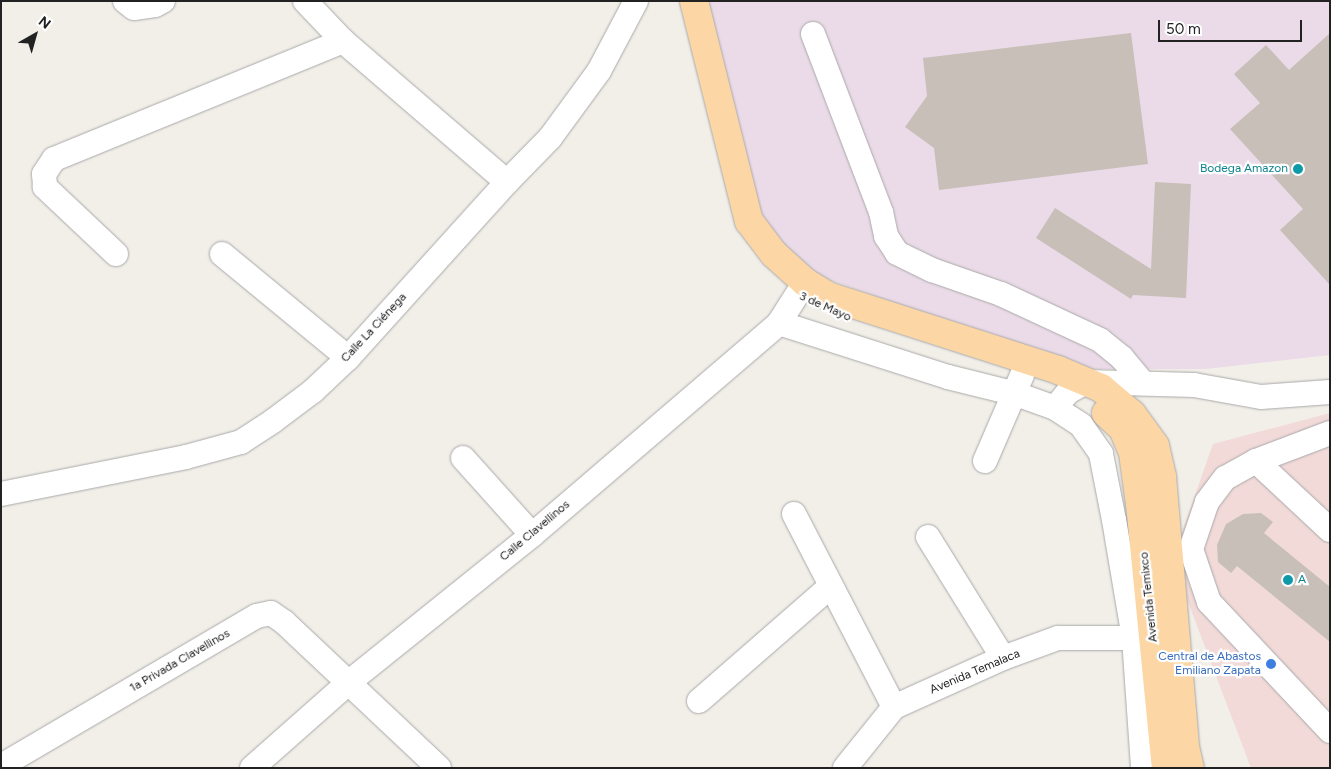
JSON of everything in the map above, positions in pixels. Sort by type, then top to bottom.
[{"type":"main road","name":"3 de Mayo","points":[[676,1],[713,136],[727,200],[746,240],[772,274],[849,318],[1019,385],[1069,394],[1103,410],[1123,429]]},
{"type":"main road","points":[[694,1],[749,221],[801,289],[1058,370],[1069,394],[1101,388],[1132,414],[1155,446],[1162,477],[1185,747],[1190,768]]},
{"type":"main road","name":"Avenida Temixco","points":[[1123,429],[1133,452],[1140,504],[1166,768]]},
{"type":"street","points":[[125,1],[134,8],[155,5],[162,1]]},
{"type":"street","points":[[305,1],[343,40],[507,182]]},
{"type":"street","name":"Calle La Ciénega","points":[[1,494],[186,457],[241,442],[313,391],[348,358],[507,182],[550,138],[599,71],[636,1]]},
{"type":"street","points":[[813,34],[881,212],[886,236],[897,253],[932,270],[1001,294],[1100,340],[1122,358],[1143,383]]},
{"type":"street","points":[[116,254],[45,187],[44,174],[54,159],[343,40]]},
{"type":"street","points":[[222,254],[348,358]]},
{"type":"street","name":"Calle Clavellinos","points":[[252,768],[348,683],[532,535],[779,323],[801,289]]},
{"type":"street","points":[[779,323],[948,377],[1019,385],[985,461]]},
{"type":"street","points":[[1142,768],[1134,638],[1101,454],[1081,425],[1069,394],[1143,383],[1194,385],[1261,397],[1330,392]]},
{"type":"street","points":[[1330,433],[1256,461],[1224,478],[1207,502],[1191,549],[1210,602],[1330,731]]},
{"type":"street","points":[[463,458],[532,535]]},
{"type":"street","points":[[1256,461],[1330,530]]},
{"type":"street","points":[[794,514],[894,707]]},
{"type":"street","points":[[928,537],[1003,658]]},
{"type":"street","points":[[699,701],[831,586]]},
{"type":"street","name":"1a Privada Clavellinos","points":[[1,766],[257,616],[271,613],[284,622],[439,768]]},
{"type":"street","name":"Avenida Temalaca","points":[[845,768],[894,707],[1003,658],[1058,638],[1134,638]]},
{"type":"shaded area","points":[[704,1],[1330,1],[1330,355],[1206,369],[1083,369],[807,272],[759,213]]},
{"type":"shaded area","name":"Central de Abastos Emiliano Zapata","points":[[1330,413],[1330,768],[1251,768],[1172,560],[1213,444]]},
{"type":"building","points":[[1131,33],[1148,164],[939,190],[934,148],[905,127],[927,96],[923,58]]},
{"type":"building","name":"Bodega Amazon","points":[[1330,33],[1330,285],[1280,230],[1303,209],[1230,129],[1260,103],[1234,74],[1266,45],[1289,70]]},
{"type":"building","points":[[1155,182],[1191,184],[1186,298],[1133,295],[1131,299],[1036,238],[1055,208],[1151,269]]},
{"type":"building","name":"A","points":[[1261,513],[1273,522],[1264,533],[1330,587],[1330,642],[1237,566],[1231,573],[1218,562],[1217,545],[1226,524],[1243,514]]},
{"type":"place","name":"Bodega Amazon","points":[[1298,169]]},
{"type":"place","name":"A","points":[[1288,580]]},
{"type":"place","name":"Central de Abastos Emiliano Zapata","points":[[1271,664]]}]
